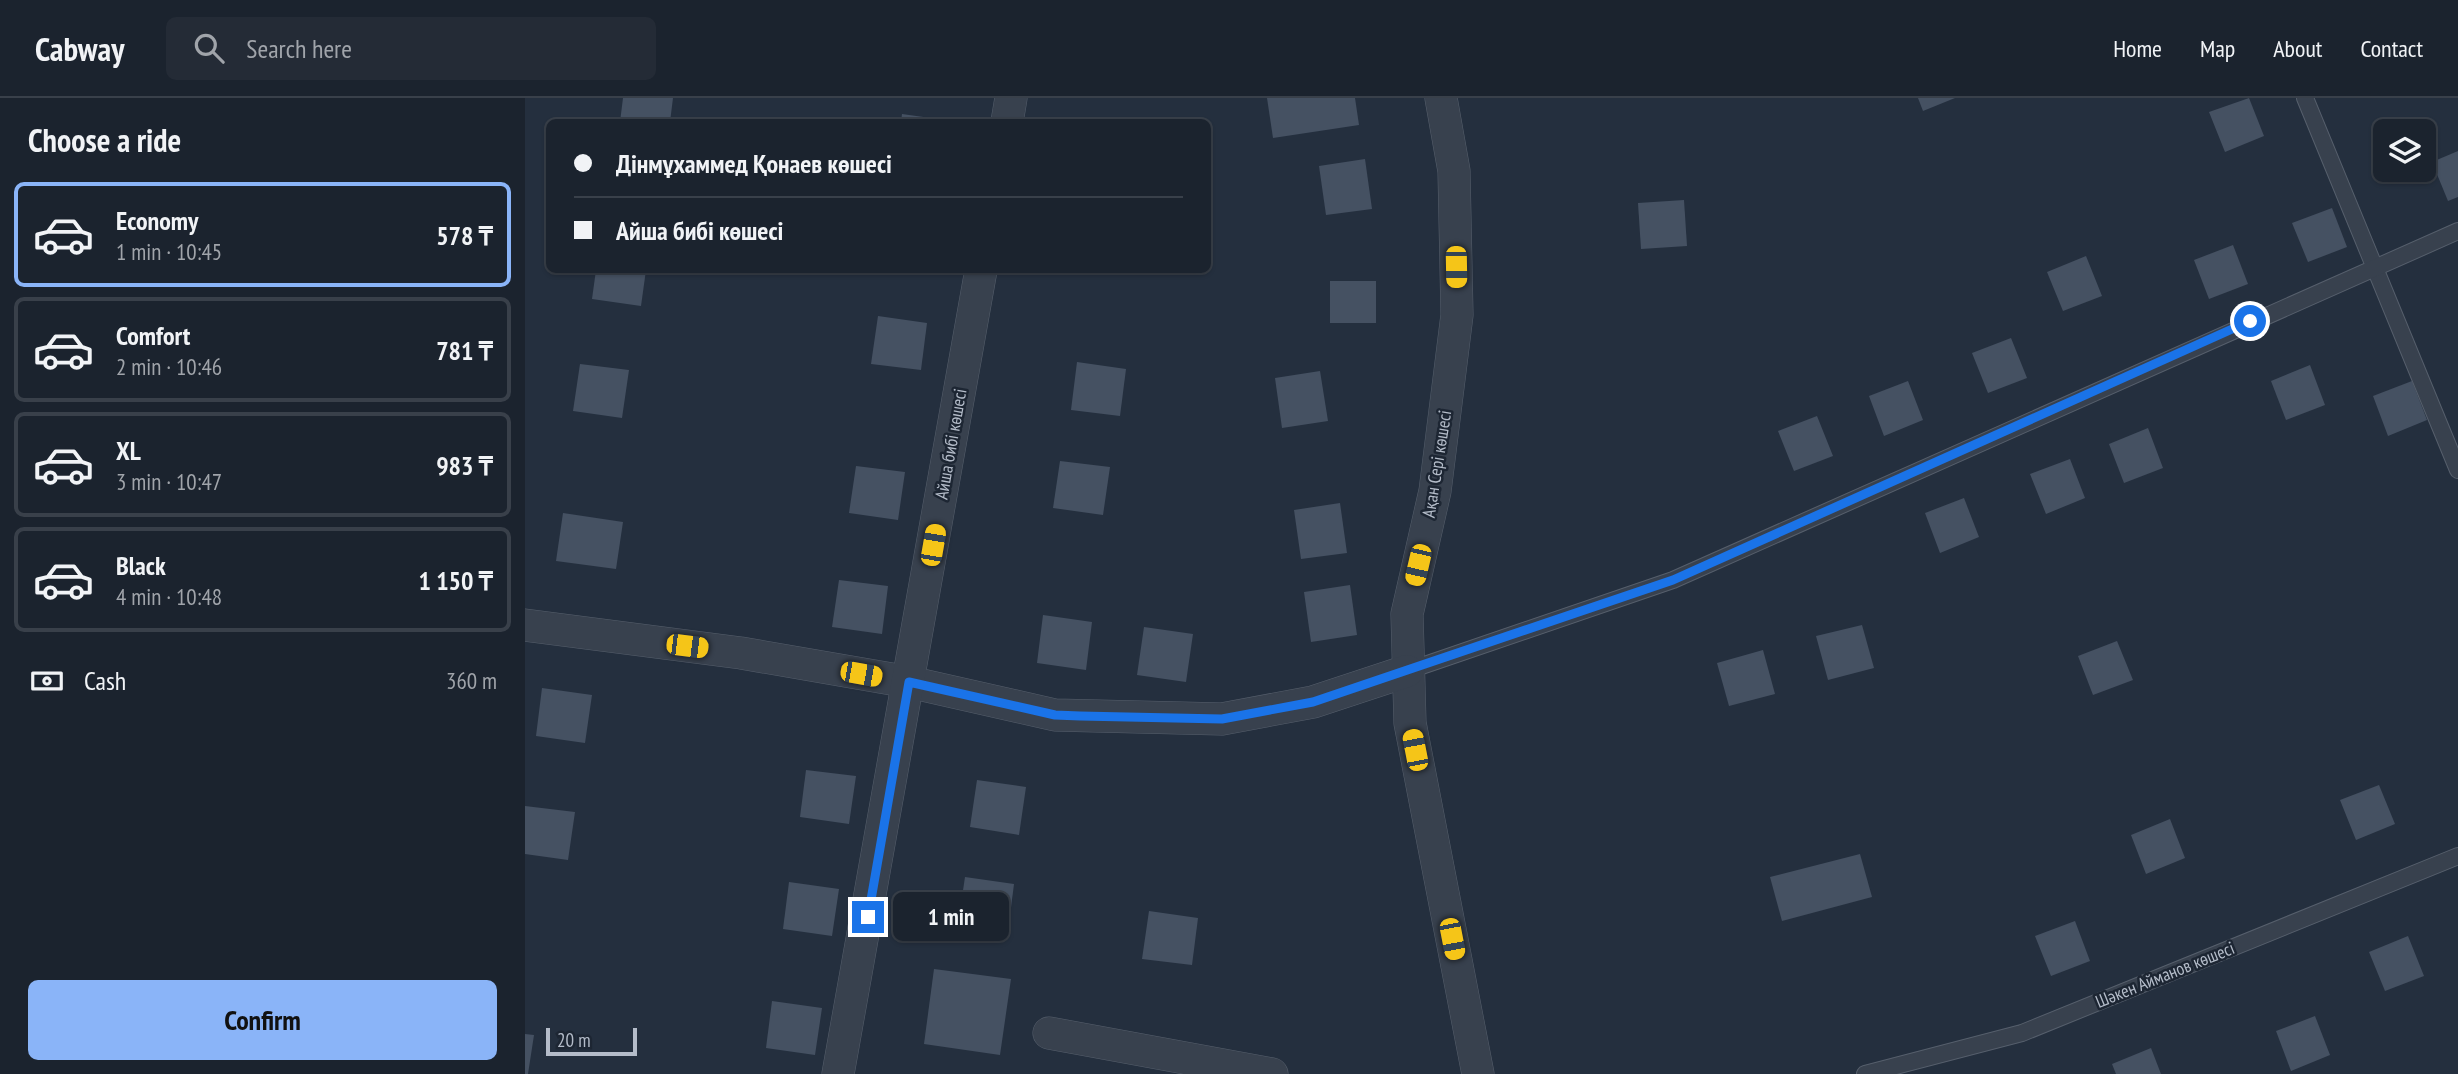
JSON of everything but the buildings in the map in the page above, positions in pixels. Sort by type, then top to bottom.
[{"type":"street","points":[[1008,119],[1011,98]]},
{"type":"street","name":"Ақан Сері көшесі","points":[[1441,98],[1454,171],[1457,315],[1435,491],[1407,614],[1406,671],[1410,723],[1478,1074]]},
{"type":"street","name":"Айша бибі көшесі","points":[[838,1074],[980,273]]},
{"type":"street","points":[[525,625],[741,653],[909,682],[1055,715],[1222,719],[1313,702],[1406,671]]},
{"type":"street","points":[[1049,1033],[1272,1074]]},
{"type":"lane","points":[[2305,98],[2458,470]]},
{"type":"lane","points":[[1406,671],[1673,580],[2458,230]]},
{"type":"lane","name":"Шәкен Айманов көшесі","points":[[1865,1074],[2022,1033],[2458,856]]},
{"type":"route","points":[[868,917],[909,682],[1055,715],[1222,719],[1313,702],[1673,580],[2250,321]]}]
